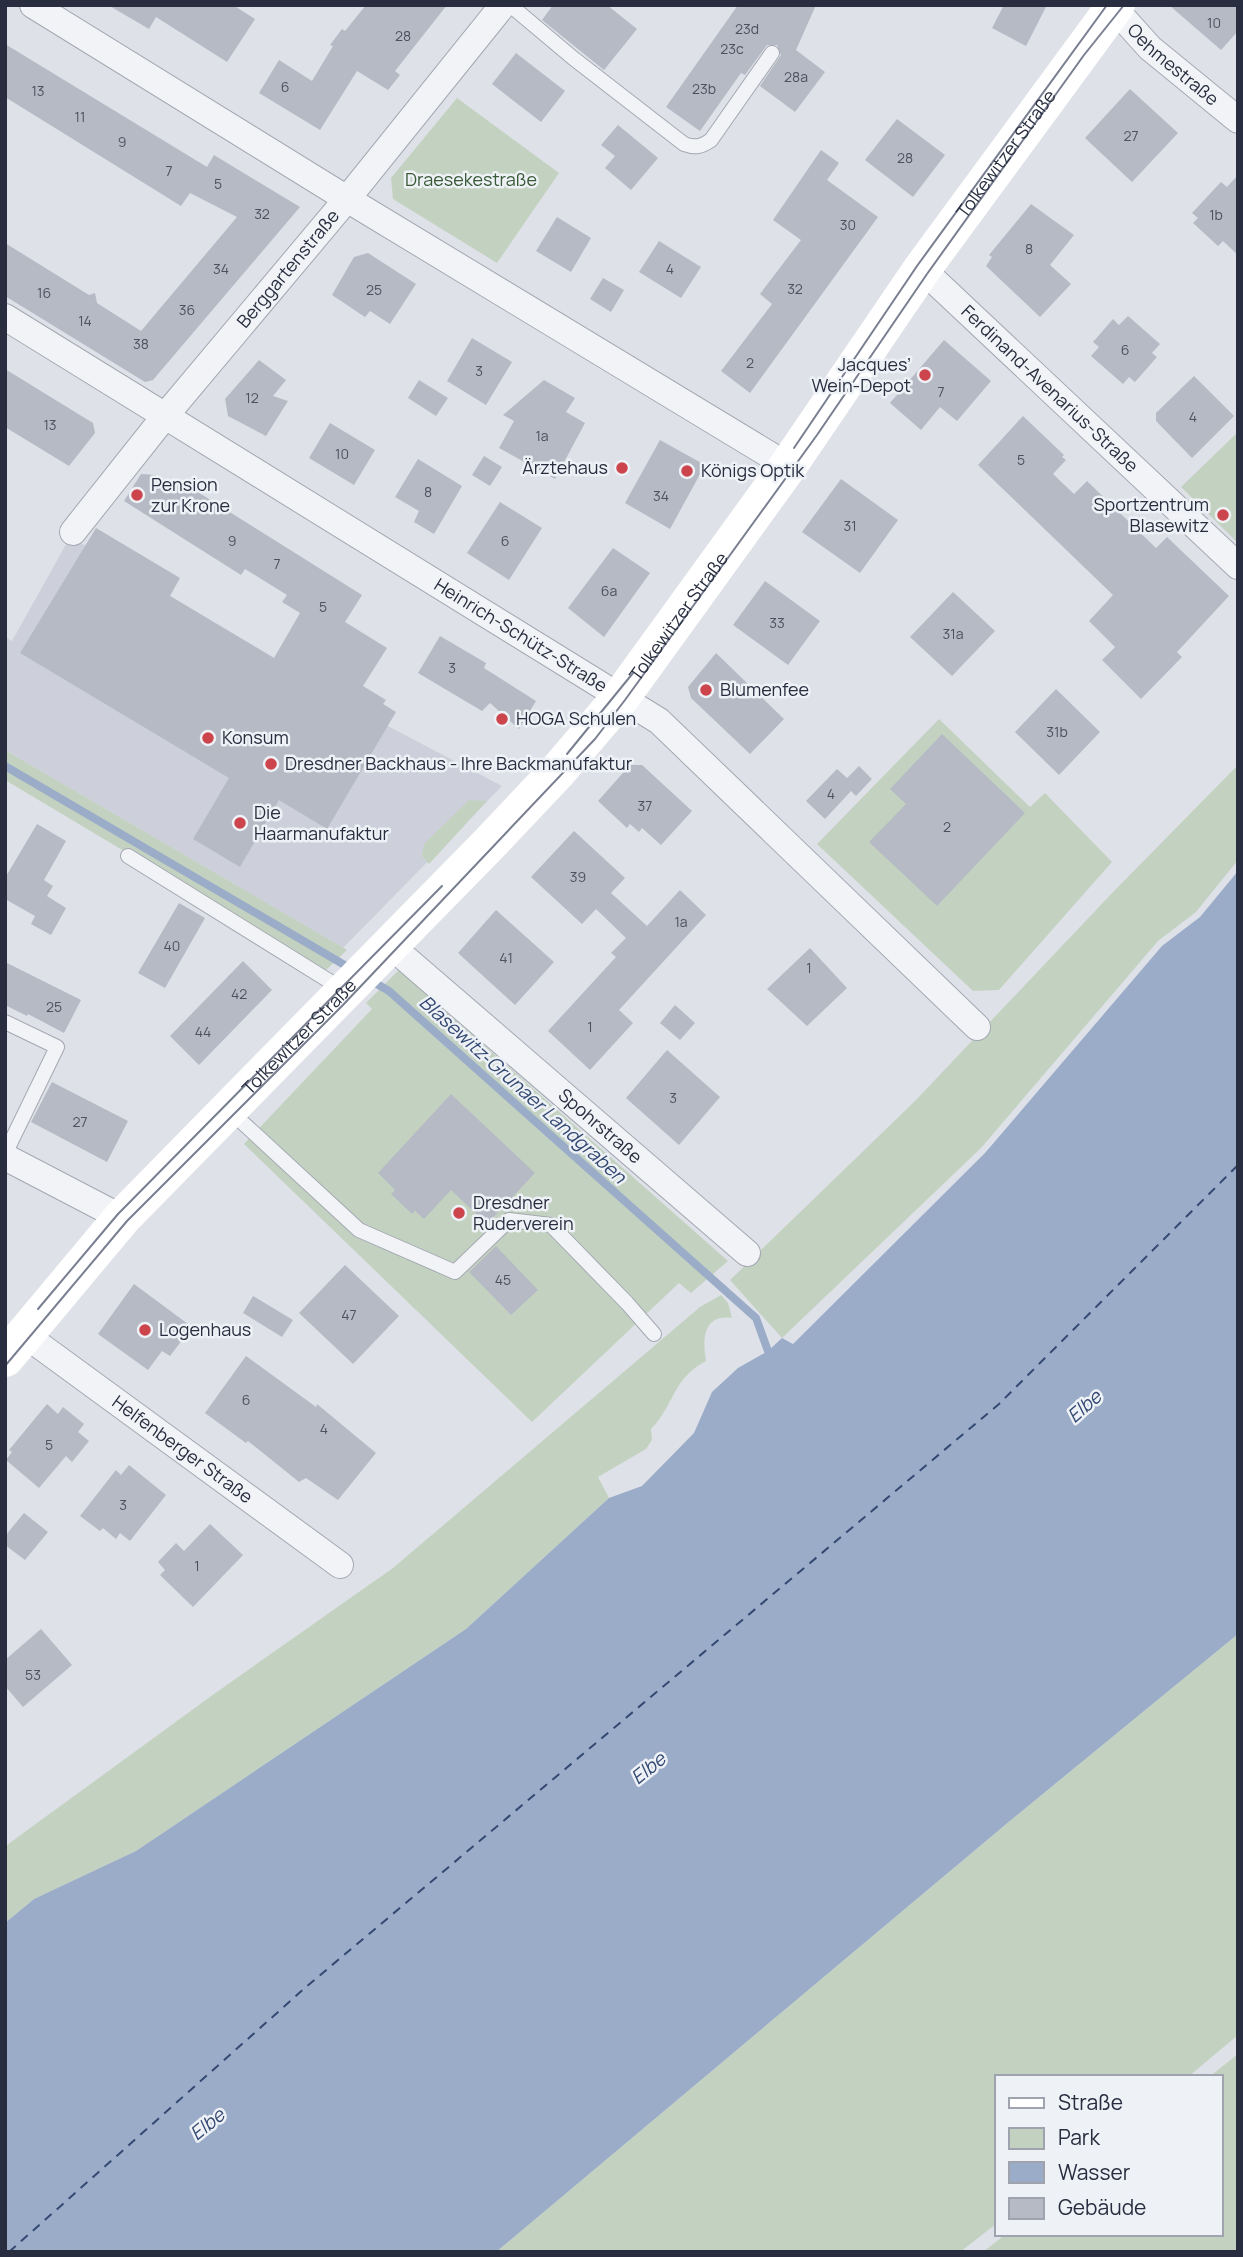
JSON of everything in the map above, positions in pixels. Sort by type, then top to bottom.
[{"type":"main road","name":"Tolkewitzer Straße","points":[[15,1346],[122,1218],[230,1111],[542,788],[621,697],[788,466],[922,269],[1114,6]]},
{"type":"street","points":[[33,5],[347,200],[788,466]]},
{"type":"street","name":"Berggartenstraße","points":[[73,532],[165,416],[347,200],[503,5]]},
{"type":"street","name":"Oehmestraße","points":[[1114,6],[1150,48],[1238,120]]},
{"type":"street","name":"Ferdinand-Avenarius-Straße","points":[[922,269],[1238,566]]},
{"type":"street","name":"Heinrich-Schütz-Straße","points":[[5,317],[659,721],[977,1027]]},
{"type":"street","name":"Spohrstraße","points":[[387,949],[747,1253]]},
{"type":"street","points":[[5,1155],[122,1218]]},
{"type":"street","name":"Helfenberger Straße","points":[[15,1346],[340,1565]]},
{"type":"lane","points":[[510,5],[573,58],[684,144],[692,147],[702,146],[711,140],[772,53]]},
{"type":"lane","points":[[128,856],[347,991]]},
{"type":"lane","points":[[5,1022],[57,1047],[5,1155]]},
{"type":"lane","points":[[230,1111],[359,1230],[455,1272],[509,1220],[551,1225],[654,1334]]},
{"type":"shaded area","name":"Konsum","points":[[69,539],[85,545],[388,726],[502,786],[343,948],[5,750],[5,637],[12,641]]},
{"type":"green space","name":"Draesekestraße","points":[[457,98],[559,173],[497,263],[393,199],[391,178]]},
{"type":"green space","name":"Sportzentrum Blasewitz","points":[[1238,432],[1238,543],[1181,487]]},
{"type":"green space","points":[[939,719],[1030,807],[1045,793],[1112,862],[999,990],[973,991],[817,844]]},
{"type":"green space","points":[[5,750],[347,950],[325,971],[5,780]]},
{"type":"green space","points":[[1238,765],[1238,860],[1196,912],[1158,941],[981,1148],[782,1338],[730,1280],[915,1101]]},
{"type":"green space","points":[[469,800],[487,801],[429,864],[422,856],[424,844]]},
{"type":"green space","name":"Dresdner Ruderverein","points":[[399,970],[728,1261],[691,1293],[679,1283],[532,1422],[244,1144],[372,1009],[366,1003]]},
{"type":"green space","points":[[721,1295],[728,1303],[732,1318],[723,1318],[710,1324],[704,1344],[706,1361],[680,1384],[651,1429],[652,1440],[646,1449],[598,1477],[609,1498],[466,1629],[136,1851],[34,1899],[5,1923],[5,1847],[214,1694],[393,1568],[700,1307]]},
{"type":"green space","points":[[1238,1634],[1238,2035],[1190,2075],[995,2075],[995,2225],[960,2252],[496,2252],[1011,1820]]},
{"type":"green space","points":[[1238,2054],[1238,2252],[983,2252],[1003,2236],[1222,2236],[1222,2075],[1212,2075]]},
{"type":"water","name":"Elbe","points":[[1238,871],[1238,1634],[1011,1820],[496,2252],[5,2252],[5,1923],[34,1899],[136,1851],[466,1629],[609,1498],[642,1486],[694,1433],[712,1392],[738,1368],[768,1351],[782,1338],[793,1344],[985,1153],[1162,946],[1200,917]]},
{"type":"building","points":[[108,5],[233,5],[255,19],[227,62],[156,17],[149,29]]},
{"type":"building","points":[[366,5],[447,5],[395,71],[400,75],[388,90],[357,71],[320,130],[259,93],[279,60],[312,81],[333,46],[330,45]]},
{"type":"building","points":[[553,5],[607,5],[637,29],[604,70],[542,20]]},
{"type":"building","points":[[738,5],[816,5],[796,50],[825,72],[795,112],[760,86],[781,55],[777,45],[767,45],[745,75],[741,73],[700,131],[666,107]]},
{"type":"building","points":[[1004,5],[1047,5],[1026,46],[992,28]]},
{"type":"building","points":[[1169,5],[1238,5],[1238,31],[1221,50]]},
{"type":"building","points":[[5,44],[207,167],[214,155],[300,207],[153,380],[145,382],[5,296],[5,243],[89,295],[95,293],[97,303],[141,331],[237,217],[190,193],[181,206],[5,97]]},
{"type":"building","points":[[516,53],[565,91],[541,122],[492,84]]},
{"type":"building","points":[[1130,89],[1178,133],[1132,182],[1085,138]]},
{"type":"building","points":[[897,119],[945,155],[913,197],[865,160]]},
{"type":"building","points":[[618,125],[658,158],[631,190],[605,168],[615,156],[601,145]]},
{"type":"building","points":[[821,150],[839,163],[827,180],[878,217],[750,393],[721,371],[772,304],[760,294],[801,240],[773,220]]},
{"type":"building","points":[[1238,175],[1238,255],[1223,241],[1218,246],[1193,223],[1198,218],[1192,213],[1221,182],[1227,187]]},
{"type":"building","points":[[1031,204],[1074,235],[1050,265],[1071,284],[1040,317],[986,266],[992,257],[989,255]]},
{"type":"building","points":[[557,217],[591,238],[571,272],[536,251]]},
{"type":"building","points":[[659,241],[701,267],[681,298],[639,272]]},
{"type":"building","points":[[368,253],[416,284],[390,324],[370,311],[365,317],[332,295],[354,257]]},
{"type":"building","points":[[603,278],[624,290],[611,312],[590,299]]},
{"type":"building","points":[[1128,316],[1160,344],[1152,353],[1157,357],[1135,382],[1129,377],[1123,384],[1091,356],[1099,347],[1093,342],[1113,319],[1119,325]]},
{"type":"building","points":[[472,338],[512,362],[486,405],[447,381]]},
{"type":"building","points":[[944,340],[991,381],[957,421],[940,407],[921,430],[890,403]]},
{"type":"building","points":[[259,360],[286,380],[273,396],[288,401],[266,436],[228,416],[225,399]]},
{"type":"building","points":[[5,369],[93,423],[95,433],[69,466],[5,427]]},
{"type":"building","points":[[1194,376],[1234,416],[1192,458],[1156,421],[1156,413]]},
{"type":"building","points":[[419,380],[448,398],[436,416],[408,398]]},
{"type":"building","points":[[544,380],[575,398],[566,412],[585,423],[555,479],[499,448],[514,421],[503,415]]},
{"type":"building","points":[[1023,416],[1064,455],[1062,457],[1066,460],[1053,474],[1074,494],[1087,481],[1156,548],[1167,537],[1229,596],[1177,652],[1182,657],[1141,699],[1102,660],[1115,647],[1089,621],[1113,595],[978,465]]},
{"type":"building","points":[[330,423],[375,450],[354,485],[309,458]]},
{"type":"building","points":[[660,440],[705,465],[670,529],[625,503]]},
{"type":"building","points":[[484,456],[502,467],[490,486],[472,475]]},
{"type":"building","points":[[418,459],[462,486],[434,534],[414,522],[419,511],[395,497]]},
{"type":"building","points":[[141,474],[155,475],[165,482],[177,479],[362,595],[345,622],[387,648],[363,686],[386,700],[383,704],[396,712],[327,829],[279,800],[240,867],[193,839],[229,778],[20,653],[96,528],[180,578],[170,596],[274,658],[300,613],[282,602],[287,595],[245,569],[241,575],[124,501]]},
{"type":"building","points":[[841,479],[898,520],[860,573],[802,532]]},
{"type":"building","points":[[500,502],[542,528],[509,580],[467,553]]},
{"type":"building","points":[[613,548],[650,573],[604,637],[568,608]]},
{"type":"building","points":[[765,581],[820,621],[788,665],[733,625]]},
{"type":"building","points":[[953,592],[995,631],[952,676],[910,637]]},
{"type":"building","points":[[440,636],[486,663],[484,668],[536,701],[519,729],[490,703],[482,711],[418,673]]},
{"type":"building","points":[[716,653],[784,719],[750,754],[691,698],[688,687]]},
{"type":"building","points":[[1056,689],[1100,732],[1059,775],[1015,732]]},
{"type":"building","points":[[942,734],[1025,813],[937,906],[869,842],[906,804],[890,789]]},
{"type":"building","points":[[630,765],[642,765],[692,811],[661,845],[642,828],[639,832],[630,824],[627,828],[598,801]]},
{"type":"building","points":[[859,766],[872,779],[856,796],[851,791],[825,819],[806,801],[837,769],[847,778]]},
{"type":"building","points":[[37,824],[66,841],[44,880],[53,886],[47,896],[66,908],[51,935],[31,924],[35,916],[5,899],[5,878]]},
{"type":"building","points":[[574,831],[625,878],[611,893],[647,926],[680,890],[706,915],[619,1010],[633,1023],[590,1070],[548,1031],[616,957],[611,953],[626,938],[596,909],[582,924],[531,877]]},
{"type":"building","points":[[179,903],[205,918],[165,988],[138,973]]},
{"type":"building","points":[[496,910],[554,962],[515,1005],[458,953]]},
{"type":"building","points":[[810,948],[847,988],[807,1026],[767,989]]},
{"type":"building","points":[[243,961],[272,990],[199,1065],[170,1036]]},
{"type":"building","points":[[5,962],[81,1000],[64,1033],[5,1005]]},
{"type":"building","points":[[675,1005],[695,1023],[680,1040],[660,1023]]},
{"type":"building","points":[[667,1050],[720,1097],[679,1145],[626,1098]]},
{"type":"building","points":[[52,1082],[128,1121],[107,1162],[31,1122]]},
{"type":"building","points":[[451,1094],[535,1173],[487,1224],[451,1190],[424,1219],[415,1211],[412,1214],[391,1194],[395,1190],[378,1173]]},
{"type":"building","points":[[496,1246],[538,1290],[511,1315],[469,1272]]},
{"type":"building","points":[[345,1265],[399,1316],[353,1364],[299,1313]]},
{"type":"building","name":"Logenhaus","points":[[134,1284],[192,1327],[170,1356],[162,1351],[148,1370],[98,1334]]},
{"type":"building","points":[[253,1296],[293,1320],[282,1337],[243,1313]]},
{"type":"building","points":[[246,1356],[316,1407],[317,1404],[376,1453],[338,1500],[306,1478],[299,1482],[248,1441],[246,1443],[205,1413]]},
{"type":"building","points":[[47,1404],[58,1414],[63,1407],[84,1424],[78,1432],[89,1441],[72,1462],[66,1456],[39,1488],[6,1460],[12,1452],[9,1450]]},
{"type":"building","points":[[129,1465],[166,1495],[130,1541],[120,1533],[116,1539],[103,1528],[100,1531],[80,1516],[116,1470],[121,1475]]},
{"type":"building","points":[[24,1513],[48,1532],[25,1560],[5,1545],[5,1536]]},
{"type":"building","points":[[210,1524],[243,1555],[193,1607],[160,1575],[165,1570],[158,1562],[176,1543],[184,1551]]},
{"type":"building","points":[[41,1629],[72,1665],[23,1707],[5,1686],[5,1660]]},
{"type":"waterway","name":"Blasewitz‐Grunaer Landgraben","points":[[5,766],[353,970]]},
{"type":"waterway","name":"Blasewitz‐Grunaer Landgraben","points":[[370,980],[389,991],[756,1318],[768,1351],[774,1358]]},
{"type":"ferry route","points":[[9,2252],[306,1987],[999,1404],[1238,1165]]},
{"type":"tram line","points":[[794,448],[917,266],[1107,5]]},
{"type":"tram line","points":[[5,1366],[127,1221],[342,1006],[595,739],[817,435],[927,274],[1084,55],[1124,5]]},
{"type":"tram line","points":[[567,754],[633,673]]},
{"type":"tram line","points":[[38,1309],[118,1214],[442,886]]},
{"type":"place","name":"Jacques’ Wein-Depot","points":[[925,375]]},
{"type":"place","name":"Ärztehaus","points":[[622,468]]},
{"type":"place","name":"Königs Optik","points":[[687,471]]},
{"type":"place","name":"Pension zur Krone","points":[[137,495]]},
{"type":"place","name":"Sportzentrum Blasewitz","points":[[1223,515]]},
{"type":"place","name":"Blumenfee","points":[[706,690]]},
{"type":"place","name":"HOGA Schulen","points":[[502,719]]},
{"type":"place","name":"Konsum","points":[[208,738]]},
{"type":"place","name":"Dresdner Backhaus - Ihre Backmanufaktur","points":[[271,764]]},
{"type":"place","name":"Die Haarmanufaktur","points":[[240,823]]},
{"type":"place","name":"Dresdner Ruderverein","points":[[459,1213]]},
{"type":"place","name":"Logenhaus","points":[[145,1330]]}]
